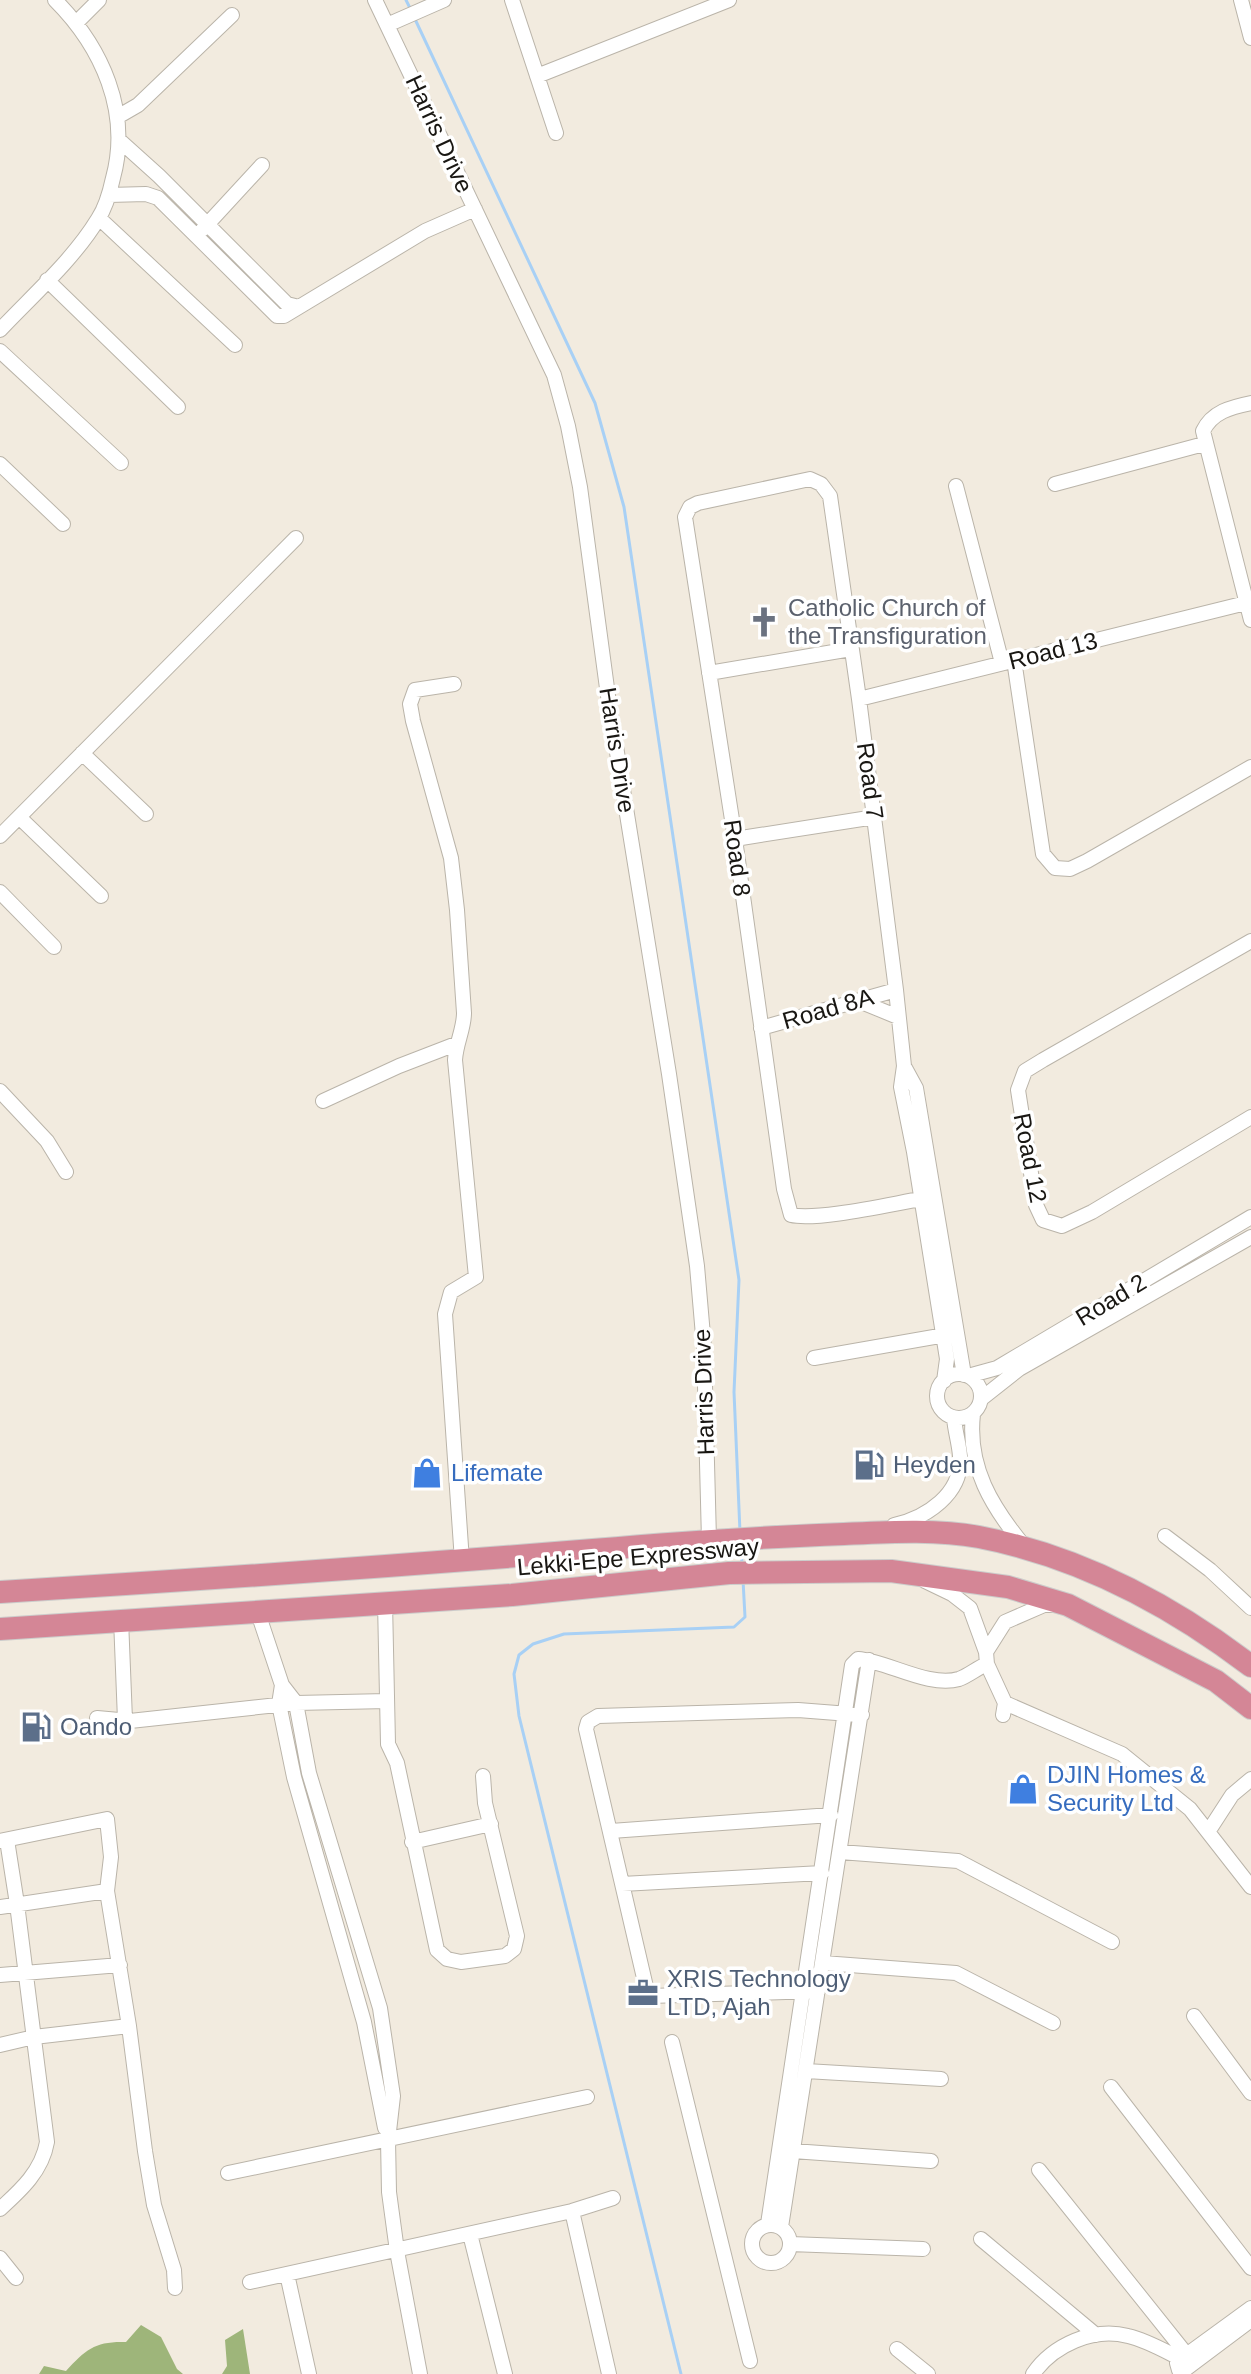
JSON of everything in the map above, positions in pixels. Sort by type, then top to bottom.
[{"type":"highway","name":"Lekki-Epe Expressway","points":[[0,1592],[462,1561],[760,1537],[863,1533],[974,1536],[1064,1560],[1154,1602],[1251,1666]]},
{"type":"highway","name":"Lekki-Epe Expressway","points":[[0,1629],[512,1595],[729,1573],[891,1571],[938,1575],[1008,1587],[1068,1605],[1216,1681],[1251,1708]]},
{"type":"street","points":[[0,330],[99,218],[116,169],[119,116],[100,61],[77,22],[55,0]]},
{"type":"street","points":[[77,22],[99,0]]},
{"type":"street","name":"Harris Drive","points":[[375,0],[554,375],[580,487],[609,703],[697,1266],[718,1540]]},
{"type":"street","points":[[387,25],[444,0]]},
{"type":"street","points":[[512,0],[556,133]]},
{"type":"street","points":[[537,76],[729,0]]},
{"type":"street","points":[[1241,0],[1251,38]]},
{"type":"street","points":[[119,116],[138,105],[232,15]]},
{"type":"street","points":[[119,140],[255,282],[287,304],[299,307],[425,231],[475,209]]},
{"type":"street","points":[[202,230],[262,165]]},
{"type":"street","points":[[109,195],[146,194],[158,198],[202,230]]},
{"type":"street","points":[[99,218],[235,345]]},
{"type":"street","points":[[47,280],[178,407]]},
{"type":"street","points":[[0,351],[121,463]]},
{"type":"street","points":[[1251,403],[1232,407],[1208,419],[1203,431],[1251,620]]},
{"type":"street","points":[[1055,484],[1204,444]]},
{"type":"street","points":[[0,464],[63,524]]},
{"type":"street","name":"Road 8","points":[[830,496],[821,484],[810,479],[718,498],[690,507],[685,517],[735,839],[784,1189],[791,1215],[810,1216],[928,1198]]},
{"type":"street","points":[[956,486],[1008,662],[1043,854],[1055,868],[1070,869],[1087,861],[1251,767]]},
{"type":"street","name":"Road 7","points":[[830,496],[896,990],[904,1066],[901,1087],[920,1151],[949,1334],[966,1376]]},
{"type":"street","points":[[0,836],[296,538]]},
{"type":"street","name":"Road 13","points":[[859,699],[1246,603]]},
{"type":"street","points":[[709,673],[851,649]]},
{"type":"street","points":[[454,684],[415,690],[410,704],[446,834],[453,871],[464,1013],[464,1023],[456,1044],[477,1264],[476,1277],[451,1292],[445,1314],[462,1561]]},
{"type":"street","points":[[82,753],[146,814]]},
{"type":"street","points":[[19,817],[101,896]]},
{"type":"street","points":[[735,839],[875,817]]},
{"type":"street","points":[[0,892],[54,947]]},
{"type":"street","name":"Road 12","points":[[1251,941],[1025,1071],[1018,1090],[1036,1205],[1043,1220],[1062,1226],[1092,1212],[1251,1117]]},
{"type":"street","name":"Road 8A","points":[[761,1028],[896,990]]},
{"type":"street","points":[[859,1001],[898,1017]]},
{"type":"street","points":[[323,1101],[456,1044]]},
{"type":"street","points":[[0,1091],[47,1141],[66,1172]]},
{"type":"street","name":"Road 2","points":[[966,1376],[997,1368],[1251,1217]]},
{"type":"street","name":"Road 2","points":[[981,1399],[1019,1369],[1251,1237]]},
{"type":"street","points":[[814,1358],[949,1334]]},
{"type":"street","name":"Road 7","points":[[944,1381],[949,1334]]},
{"type":"street","points":[[973,1414],[961,1418],[947,1414],[938,1402],[939,1387],[944,1381],[954,1375],[966,1376],[978,1385],[981,1399],[973,1414],[971,1427],[979,1471],[995,1510],[1027,1550]]},
{"type":"street","points":[[863,1533],[908,1522],[939,1505],[956,1478],[960,1460],[954,1418]]},
{"type":"street","points":[[1165,1536],[1210,1570],[1251,1608]]},
{"type":"street","points":[[891,1571],[927,1582],[952,1594],[970,1608],[1004,1709],[1122,1754],[1190,1809],[1251,1887]]},
{"type":"street","points":[[385,1602],[388,1744],[397,1763],[437,1950],[447,1959],[461,1962],[505,1956],[514,1949],[517,1936],[485,1803],[483,1776]]},
{"type":"street","points":[[775,2226],[811,1991],[823,1963],[840,1852],[856,1698],[854,1660],[869,1660],[917,1676],[961,1679],[987,1658],[1005,1622],[1044,1605],[1068,1605]]},
{"type":"street","points":[[257,1610],[282,1685],[296,1703],[309,1773],[380,2008],[393,2096],[388,2140],[389,2192],[420,2374]]},
{"type":"street","points":[[121,1619],[125,1720]]},
{"type":"street","points":[[282,1685],[279,1704],[294,1777],[364,2022],[388,2140]]},
{"type":"street","points":[[97,1718],[125,1720],[279,1704],[387,1701]]},
{"type":"street","points":[[811,1991],[650,1996],[586,1729],[592,1718],[735,1710],[854,1714]]},
{"type":"street","points":[[775,2226],[793,2151],[806,2071],[822,1873],[831,1815],[854,1714]]},
{"type":"street","points":[[1208,1832],[1232,1795],[1251,1779]]},
{"type":"street","points":[[611,1831],[831,1815]]},
{"type":"street","points":[[0,2209],[27,2186],[46,2151],[47,2131],[17,1904],[3,1840],[107,1819],[111,1857],[107,1891],[129,2026],[147,2170],[174,2270],[175,2288]]},
{"type":"street","points":[[412,1842],[491,1824]]},
{"type":"street","points":[[840,1852],[958,1861],[1112,1942]]},
{"type":"street","points":[[622,1884],[822,1873]]},
{"type":"street","points":[[0,1907],[107,1891]]},
{"type":"street","points":[[330,1905],[348,1902]]},
{"type":"street","points":[[823,1963],[956,1973],[1053,2023]]},
{"type":"street","points":[[0,1975],[120,1965]]},
{"type":"street","points":[[1194,2016],[1251,2093]]},
{"type":"street","points":[[0,2045],[34,2037],[129,2026]]},
{"type":"street","points":[[672,2042],[750,2361]]},
{"type":"street","points":[[806,2071],[941,2079]]},
{"type":"street","points":[[1111,2087],[1251,2268]]},
{"type":"street","points":[[228,2173],[587,2097]]},
{"type":"street","points":[[793,2151],[931,2161]]},
{"type":"street","points":[[1039,2170],[1184,2365]]},
{"type":"street","points":[[250,2282],[572,2211],[613,2198]]},
{"type":"street","points":[[572,2211],[609,2374]]},
{"type":"street","points":[[775,2226],[789,2238],[790,2244],[785,2257],[774,2263],[761,2260],[752,2243],[756,2231],[775,2226]]},
{"type":"street","points":[[470,2234],[505,2374]]},
{"type":"street","points":[[981,2239],[1096,2335]]},
{"type":"street","points":[[790,2244],[923,2249]]},
{"type":"street","points":[[725,2260],[753,2250]]},
{"type":"street","points":[[0,2258],[16,2278]]},
{"type":"street","points":[[287,2274],[309,2374]]},
{"type":"street","points":[[1184,2365],[1251,2308]]},
{"type":"street","points":[[1184,2365],[1249,2325]]},
{"type":"street","points":[[1033,2374],[1047,2356],[1060,2347],[1096,2335],[1131,2336],[1184,2365]]},
{"type":"street","points":[[897,2349],[928,2374]]},
{"type":"green space","points":[[141,2325],[161,2337],[177,2369],[183,2374],[39,2374],[44,2366],[66,2371],[92,2348],[126,2342]]},
{"type":"green space","points":[[243,2329],[250,2374],[222,2374],[227,2366],[225,2340]]},
{"type":"waterway","points":[[406,0],[411,10]]},
{"type":"waterway","points":[[414,17],[595,403],[624,507],[739,1280],[734,1392],[740,1532]]},
{"type":"waterway","points":[[741,1548],[742,1564]]},
{"type":"waterway","points":[[681,2374],[519,1716],[514,1674],[519,1655],[533,1644],[564,1634],[734,1627],[745,1617],[743,1580]]},
{"type":"place","name":"Catholic Church of the Transfiguration","points":[[764,622]]},
{"type":"place","name":"Heyden","points":[[869,1465]]},
{"type":"place","name":"Lifemate","points":[[427,1473]]},
{"type":"place","name":"Oando","points":[[36,1727]]},
{"type":"place","name":"DJIN Homes & Security Ltd","points":[[1023,1789]]},
{"type":"place","name":"XRIS Technology LTD, Ajah","points":[[643,1993]]}]
